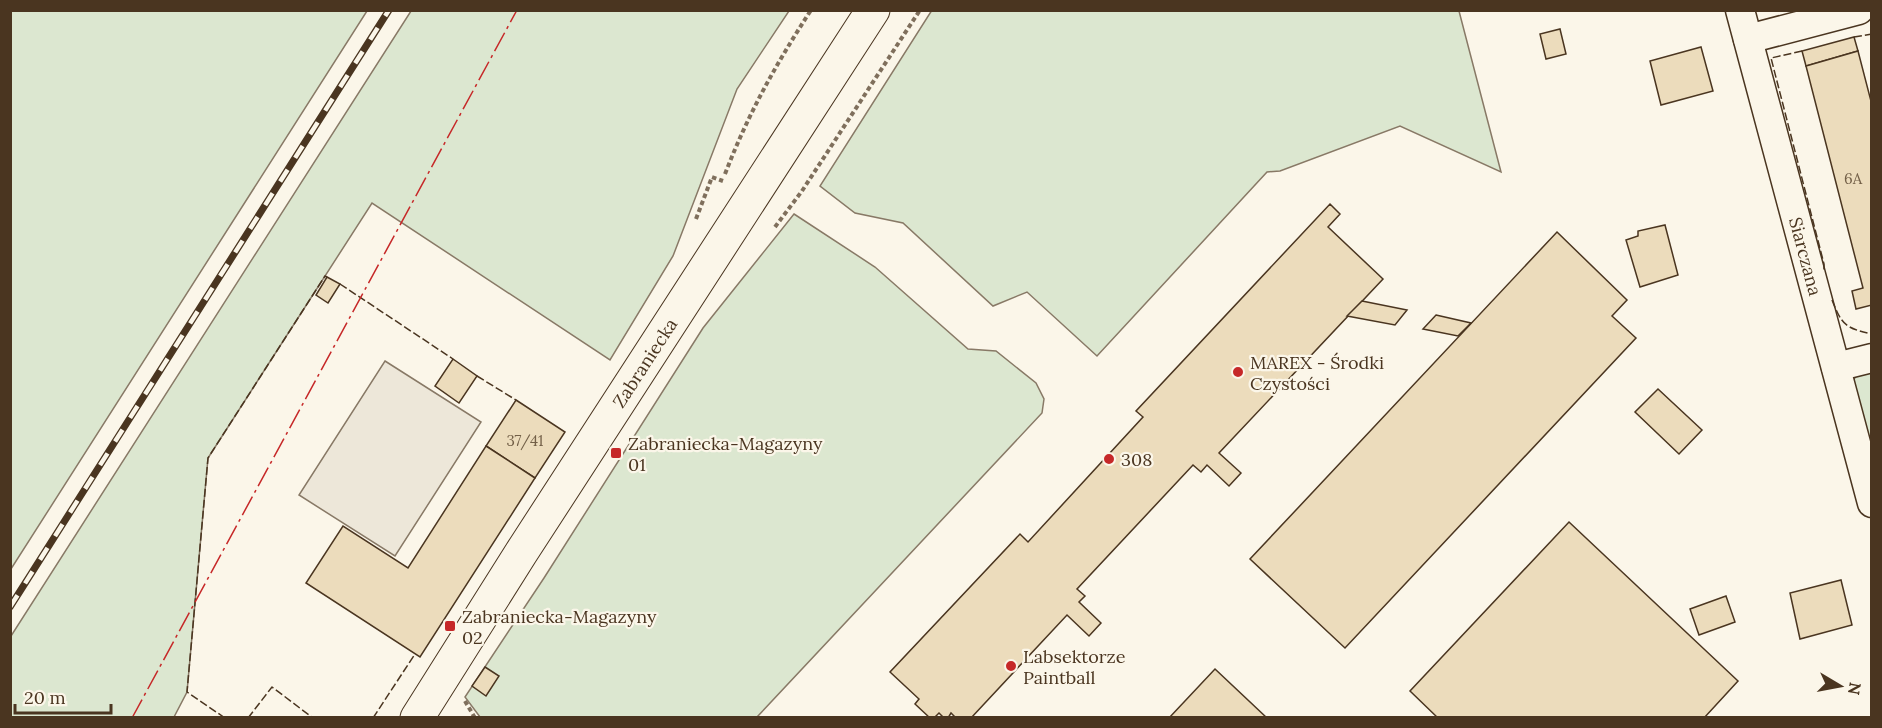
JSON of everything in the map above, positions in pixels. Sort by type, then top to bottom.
[{"type":"main road","name":"Zabraniecka","points":[[417,717],[873,10]]},
{"type":"street","name":"Siarczana","points":[[1740,10],[1872,503]]},
{"type":"street","points":[[1748,39],[1859,10]]},
{"type":"street","points":[[1836,367],[1872,358]]},
{"type":"path","points":[[802,191],[920,10]]},
{"type":"green space","points":[[932,10],[1459,11],[1501,172],[1400,126],[1280,171],[1267,172],[1097,356],[1027,292],[993,306],[903,223],[855,213],[820,186]]},
{"type":"green space","points":[[10,11],[367,11],[11,569],[10,569]]},
{"type":"green space","points":[[411,11],[789,11],[737,89],[673,256],[610,360],[372,203],[208,458],[187,692],[174,717],[11,717],[11,636]]},
{"type":"green space","points":[[794,214],[875,267],[968,349],[996,351],[1036,383],[1044,399],[1042,413],[757,717],[480,717],[465,697],[544,578],[703,328]]},
{"type":"green space","points":[[1871,370],[1871,461],[1852,386],[1856,374]]},
{"type":"shaded area","points":[[385,361],[481,422],[395,556],[299,495]]},
{"type":"building","points":[[1560,29],[1566,54],[1546,59],[1540,34]]},
{"type":"building","points":[[1854,37],[1858,51],[1806,66],[1802,51]]},
{"type":"building","points":[[1701,47],[1713,91],[1661,105],[1650,61]]},
{"type":"building","points":[[1858,51],[1872,105],[1872,305],[1856,309],[1852,291],[1863,288],[1806,66]]},
{"type":"building","points":[[1330,204],[1340,214],[1328,227],[1383,279],[1219,453],[1241,473],[1229,486],[1207,465],[1201,472],[1193,465],[1077,589],[1085,596],[1079,602],[1101,623],[1089,636],[1067,615],[971,718],[956,718],[951,713],[948,718],[944,718],[939,713],[934,718],[930,718],[915,704],[919,699],[890,672],[1020,534],[1028,542],[1143,417],[1136,411]]},
{"type":"building","points":[[1665,225],[1678,275],[1640,287],[1626,240],[1638,236],[1638,231]]},
{"type":"building","points":[[1557,232],[1627,300],[1612,316],[1636,338],[1345,648],[1250,559]]},
{"type":"building","points":[[327,277],[340,284],[328,303],[316,295]]},
{"type":"building","points":[[1362,301],[1407,310],[1395,325],[1347,316]]},
{"type":"building","points":[[1436,315],[1471,323],[1458,336],[1423,329]]},
{"type":"building","points":[[453,359],[477,376],[459,403],[435,386]]},
{"type":"building","points":[[1658,389],[1702,430],[1679,454],[1635,412]]},
{"type":"building","points":[[516,400],[565,432],[535,478],[486,446]]},
{"type":"building","points":[[486,446],[535,478],[420,657],[306,583],[343,526],[408,568]]},
{"type":"building","points":[[1569,522],[1738,681],[1704,718],[1438,718],[1410,691]]},
{"type":"building","points":[[1841,580],[1852,625],[1800,639],[1790,593]]},
{"type":"building","points":[[1726,596],[1735,622],[1699,635],[1690,609]]},
{"type":"building","points":[[485,667],[499,676],[486,696],[472,686]]},
{"type":"building","points":[[1215,669],[1267,718],[1169,718]]},
{"type":"railway","points":[[10,607],[389,10]]},
{"type":"fence","points":[[1854,37],[1872,34]]},
{"type":"fence","points":[[1802,51],[1771,58],[1824,271]]},
{"type":"fence","points":[[225,718],[187,692],[208,458],[325,276],[327,277]]},
{"type":"fence","points":[[340,284],[453,359]]},
{"type":"fence","points":[[1832,300],[1846,324],[1856,330],[1872,334]]},
{"type":"fence","points":[[477,376],[516,400]]},
{"type":"fence","points":[[373,718],[415,654]]},
{"type":"fence","points":[[248,718],[272,687],[313,718]]},
{"type":"power","points":[[132,718],[517,10]]},
{"type":"place","name":"MAREX - Środki Czystości","points":[[1238,372]]},
{"type":"place","name":"Zabraniecka-Magazyny 01","points":[[616,453]]},
{"type":"place","name":"308","points":[[1109,459]]},
{"type":"place","name":"Zabraniecka-Magazyny 02","points":[[450,626]]},
{"type":"place","name":"Labsektorze Paintball","points":[[1011,666]]}]
